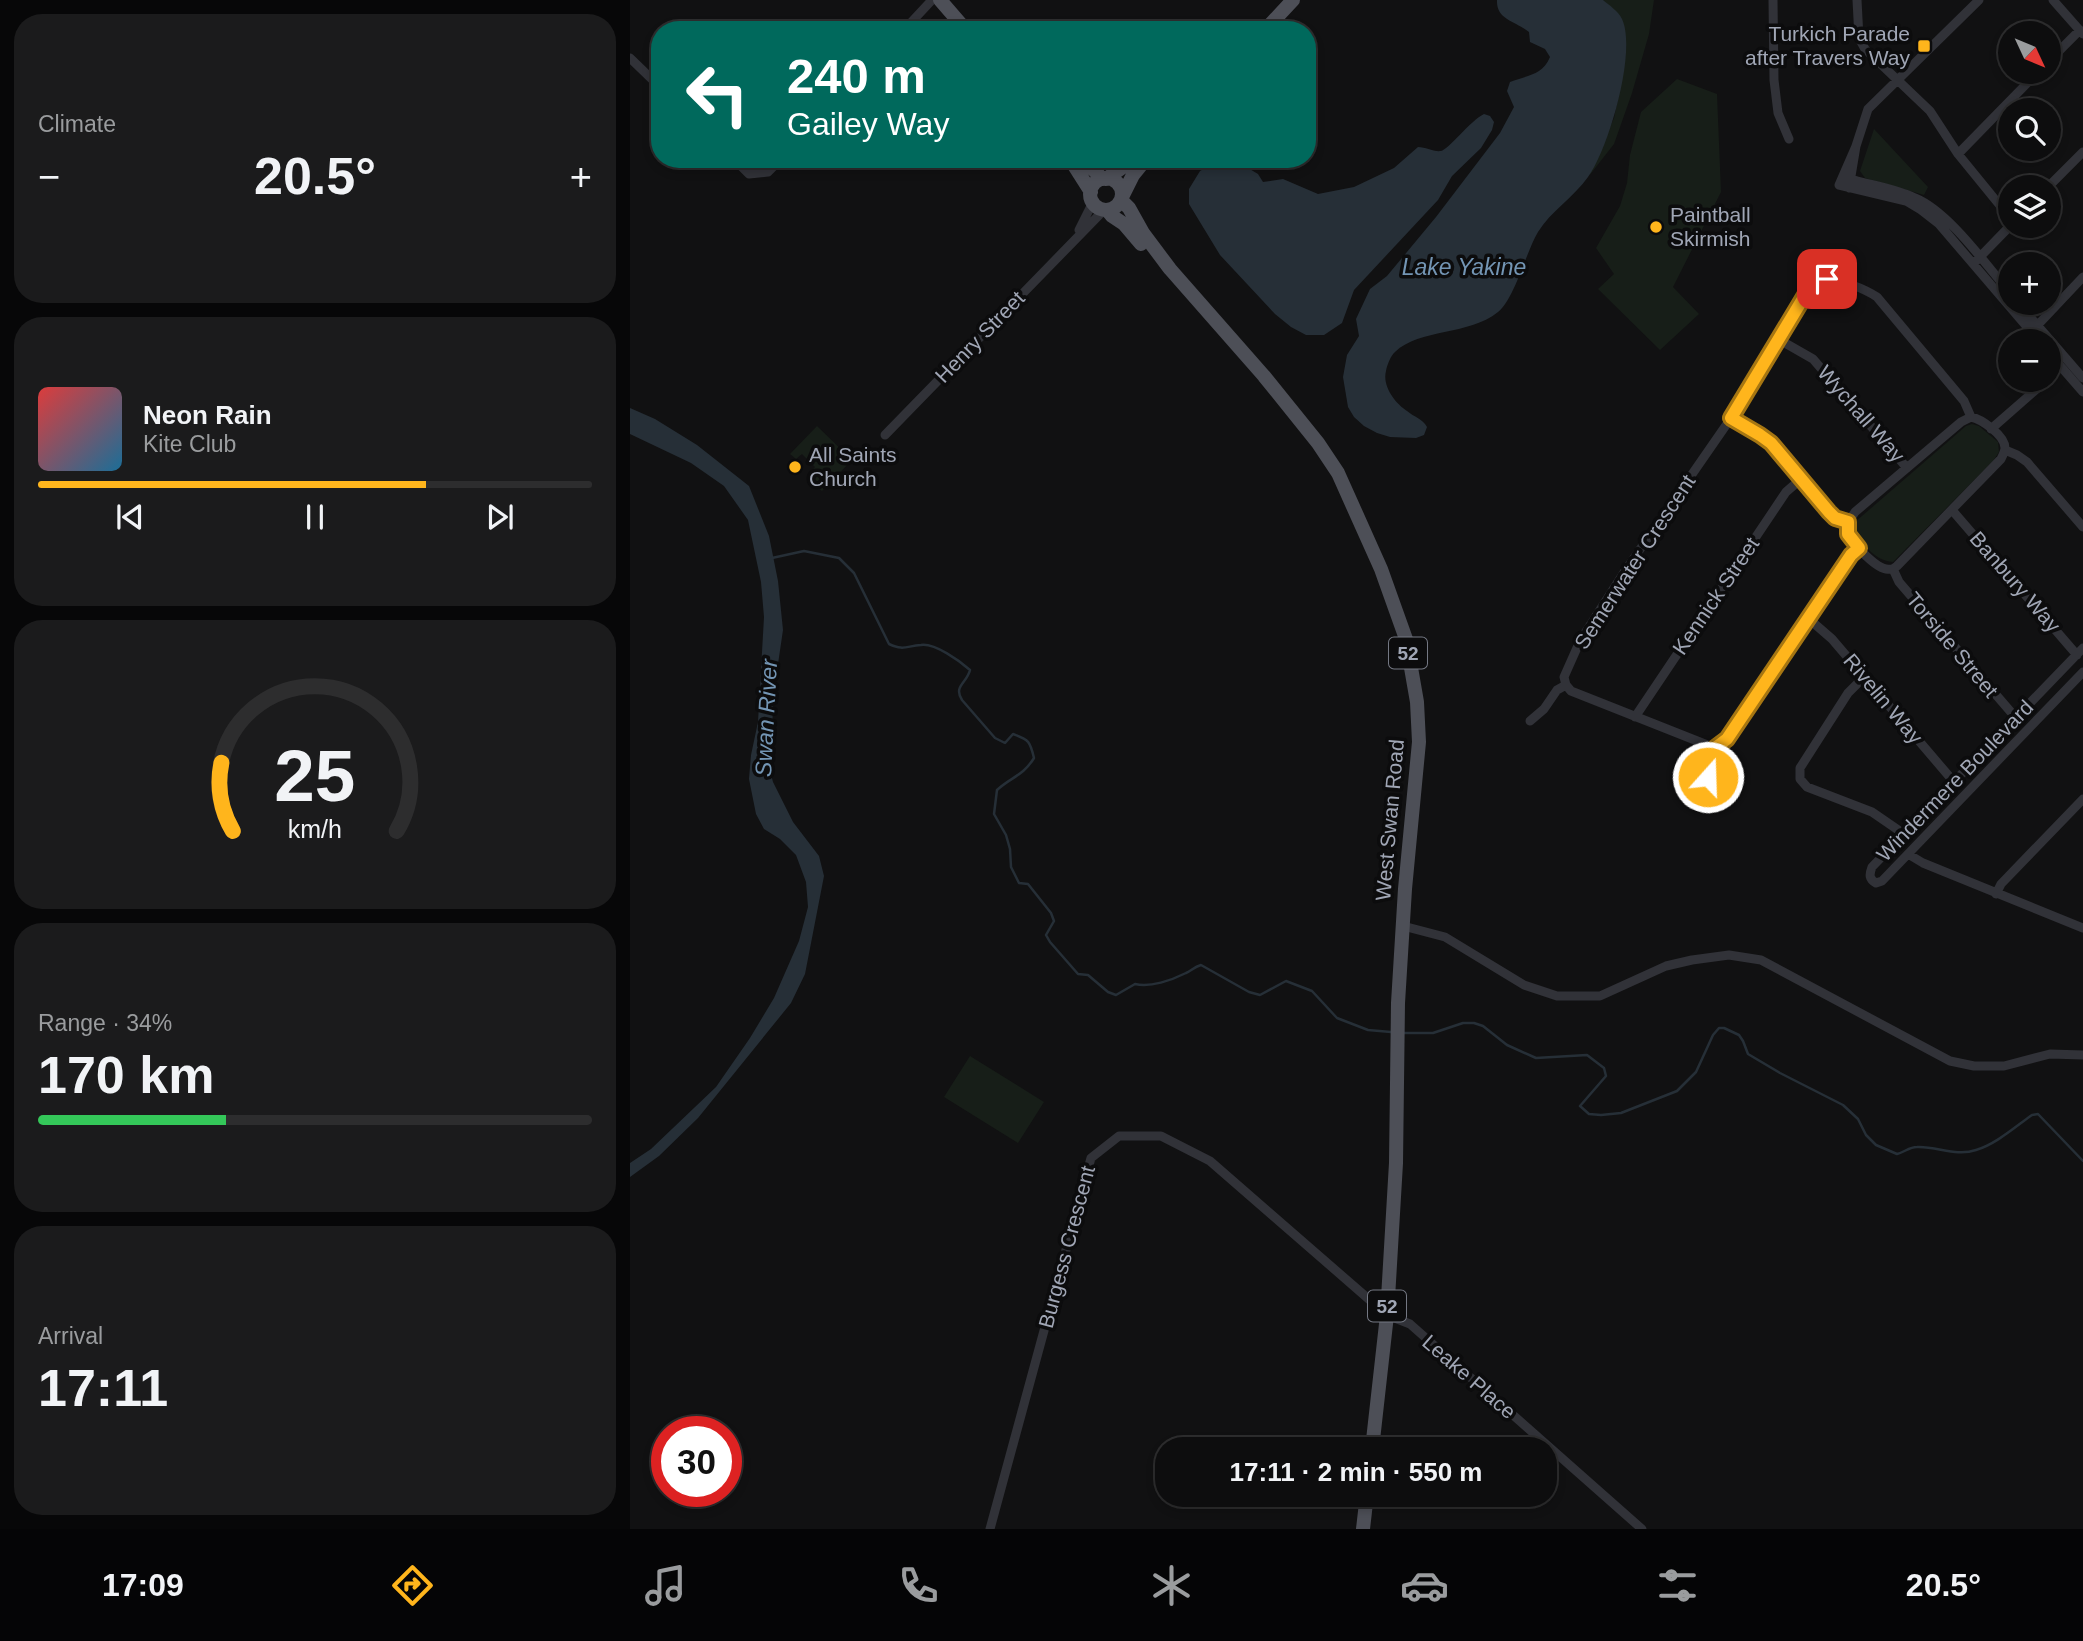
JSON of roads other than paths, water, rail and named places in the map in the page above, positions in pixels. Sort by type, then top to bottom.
[{"type":"main road","points":[[940,0],[958,21]]},
{"type":"main road","points":[[1273,21],[1293,0]]},
{"type":"main road","name":"West Swan Road","points":[[1076,168],[1099,203],[1124,224],[1159,266],[1170,269]]},
{"type":"main road","name":"52","points":[[1092,168],[1105,179],[1120,186],[1121,198]]},
{"type":"main road","points":[[1121,168],[1095,184],[1099,203],[1116,207],[1139,168]]},
{"type":"main road","name":"West Swan Road","points":[[1121,198],[1170,269],[1220,324],[1318,443],[1344,484],[1381,569],[1406,639],[1417,702],[1419,743],[1411,809],[1398,1003],[1396,1163],[1387,1315],[1373,1437]]},
{"type":"main road","points":[[1363,1529],[1366,1507]]},
{"type":"street","points":[[912,21],[932,0]]},
{"type":"street","points":[[1773,0],[1774,80],[1778,113],[1790,139]]},
{"type":"street","points":[[1857,0],[1859,38],[1865,49],[1930,111],[1958,154],[1998,203]]},
{"type":"street","points":[[1979,0],[1868,109],[1856,146],[1840,181],[1913,197],[1944,216],[1976,261],[2034,329]]},
{"type":"street","points":[[2053,0],[2081,32],[2062,49]]},
{"type":"street","points":[[630,58],[651,78]]},
{"type":"street","points":[[1958,154],[2026,84]]},
{"type":"street","points":[[1850,184],[1856,146]]},
{"type":"street","points":[[2060,175],[2083,152]]},
{"type":"street","points":[[743,168],[749,174],[768,173],[773,168]]},
{"type":"street","name":"Henry Street","points":[[885,435],[1076,238],[1099,203]]},
{"type":"street","points":[[1976,261],[1998,238]]},
{"type":"street","points":[[1976,261],[1998,282]]},
{"type":"street","points":[[2034,329],[2083,277]]},
{"type":"street","name":"Semerwater Crescent","points":[[1566,685],[1564,677],[1580,641],[1731,418],[1810,287],[1820,279],[1866,290],[1877,297],[1964,401],[1970,417]]},
{"type":"street","points":[[2025,315],[2034,329]]},
{"type":"street","name":"Wychall Way","points":[[1779,339],[1813,359],[1907,468]]},
{"type":"street","points":[[2061,359],[2083,393]]},
{"type":"street","points":[[2061,361],[2083,378]]},
{"type":"street","points":[[2061,368],[2065,364]]},
{"type":"street","points":[[1991,429],[2033,392]]},
{"type":"street","points":[[1970,417],[1975,417],[2003,440],[2005,450],[2001,459],[1898,566],[1885,569],[1859,548],[1848,534],[1848,522],[1855,512],[1970,417]]},
{"type":"street","points":[[1731,418],[1771,443],[1829,512],[1835,518],[1848,522]]},
{"type":"street","points":[[2005,450],[2027,462],[2083,527]]},
{"type":"street","name":"Kennick Street","points":[[1635,717],[1786,492],[1801,479]]},
{"type":"street","name":"Banbury Way","points":[[1952,510],[2080,652]]},
{"type":"street","points":[[1698,801],[1713,764],[1715,748],[1727,739],[1851,555],[1859,548]]},
{"type":"street","name":"Torside Street","points":[[1893,569],[1899,582],[2016,718]]},
{"type":"street","name":"Rivelin Way","points":[[1809,618],[1832,639],[1954,782]]},
{"type":"street","name":"Windermere Boulevard","points":[[2080,652],[1872,867],[1869,875],[1871,880],[1876,883],[1882,881],[2083,672]]},
{"type":"street","points":[[1864,677],[1848,693],[1800,768],[1800,779],[1807,787],[1872,813],[1903,834]]},
{"type":"street","points":[[1530,722],[1544,709],[1557,690],[1566,685],[1572,691],[1715,748]]},
{"type":"street","points":[[1996,894],[2001,884],[2083,799]]},
{"type":"street","points":[[1908,854],[1996,894],[2082,926]]},
{"type":"street","points":[[1403,926],[1445,937],[1524,985],[1557,996],[1600,996],[1666,966],[1730,955],[1761,961],[1950,1061],[1974,1066],[2004,1066],[2050,1054],[2083,1055]]},
{"type":"street","name":"Burgess Crescent","points":[[990,1529],[1091,1158],[1119,1136],[1161,1136],[1210,1161],[1387,1315]]},
{"type":"street","name":"Leake Place","points":[[1387,1315],[1410,1324],[1642,1529]]},
{"type":"water","name":"Lake Yakine","points":[[1497,0],[1603,0],[1611,6],[1622,19],[1626,34],[1626,53],[1618,99],[1612,123],[1596,163],[1588,177],[1538,232],[1510,296],[1498,312],[1473,325],[1417,339],[1405,344],[1392,355],[1385,377],[1390,394],[1427,427],[1424,435],[1416,438],[1390,437],[1364,426],[1348,407],[1343,377],[1347,355],[1359,336],[1356,319],[1370,289],[1387,276],[1500,133],[1514,107],[1507,91],[1510,82],[1543,68],[1550,57],[1545,49],[1530,42],[1529,32],[1503,16]]},
{"type":"water","points":[[1484,114],[1490,116],[1494,122],[1481,148],[1452,176],[1438,200],[1354,290],[1342,323],[1324,335],[1306,335],[1275,314],[1220,255],[1189,204],[1189,189],[1200,171],[1205,168],[1248,168],[1258,174],[1263,182],[1283,179],[1318,194],[1354,187],[1394,168],[1418,147],[1441,151]]},
{"type":"water","name":"Swan River","points":[[630,408],[655,419],[697,445],[749,486],[769,536],[778,581],[783,630],[773,698],[769,767],[773,782],[793,822],[819,856],[824,876],[805,974],[791,1003],[698,1118],[659,1156],[630,1177],[630,1163],[651,1149],[716,1087],[750,1038],[774,998],[799,941],[808,907],[806,882],[796,855],[780,839],[764,829],[756,814],[749,779],[758,722],[764,617],[761,582],[748,520],[724,486],[691,463],[630,434]]},
{"type":"waterway","points":[[772,558],[804,551],[839,558],[854,573],[889,644],[902,648],[927,645],[960,662],[970,670],[959,691],[962,700],[995,738],[1005,743],[1013,734],[1028,742],[1034,758],[1021,773],[997,790],[994,814],[1006,835],[1011,867],[1019,883],[1028,884],[1051,913],[1054,921],[1046,935],[1078,974],[1088,975],[1108,992],[1116,995],[1135,984],[1161,983],[1201,965],[1249,992],[1260,995],[1286,981],[1312,991],[1337,1018],[1368,1030],[1391,1032]]},
{"type":"waterway","points":[[1401,1033],[1433,1033],[1463,1023],[1474,1023],[1483,1026],[1507,1045],[1536,1058],[1587,1055],[1604,1068],[1606,1076],[1580,1106],[1589,1114],[1601,1115],[1621,1113],[1677,1091],[1696,1072],[1713,1035],[1719,1028],[1724,1028],[1739,1035],[1748,1054],[1843,1105],[1858,1119],[1866,1135],[1876,1145],[1897,1154],[1917,1147],[1969,1152],[1998,1139],[2032,1115],[2038,1114],[2083,1161]]},
{"type":"place","name":"Turkich Parade after Travers Way","points":[[1924,46]]},
{"type":"place","name":"Paintball Skirmish","points":[[1656,227]]},
{"type":"place","name":"All Saints Church","points":[[795,467]]}]
